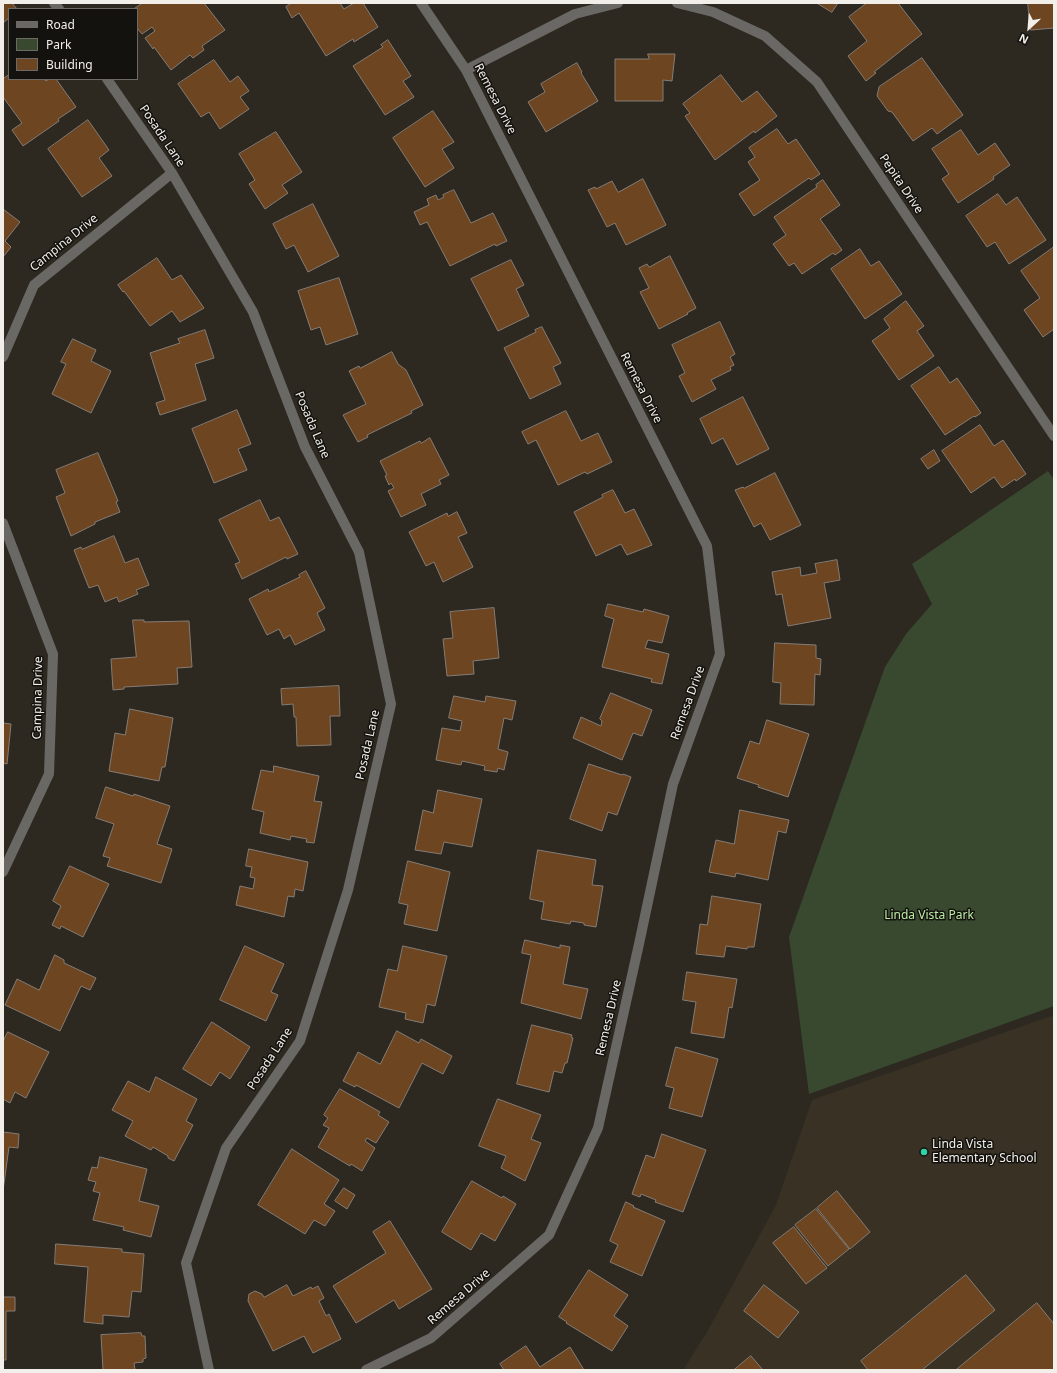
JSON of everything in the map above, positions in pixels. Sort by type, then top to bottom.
[{"type":"street","name":"Remesa Drive","points":[[366,1370],[432,1338],[549,1235],[598,1128],[640,944],[673,784],[720,654],[707,546],[466,70],[421,3]]},
{"type":"street","points":[[466,70],[575,14],[618,3]]},
{"type":"street","name":"Pepita Drive","points":[[678,3],[713,12],[765,36],[817,82],[1054,436]]},
{"type":"street","name":"Posada Lane","points":[[108,80],[172,173],[253,312],[305,447],[359,552],[391,704],[348,890],[300,1041],[226,1148],[186,1262],[209,1370]]},
{"type":"street","name":"Campina Drive","points":[[3,357],[34,285],[172,173]]},
{"type":"street","name":"Campina Drive","points":[[3,523],[53,654],[49,774],[3,872]]},
{"type":"shaded area","name":"Linda Vista Elementary School","points":[[1054,1015],[1054,1370],[683,1370],[707,1332],[776,1205],[812,1100]]},
{"type":"green space","name":"Linda Vista Park","points":[[1048,471],[1054,480],[1054,1006],[809,1094],[789,937],[885,667],[906,634],[932,604],[912,564]]},
{"type":"building","points":[[3,3],[12,3],[16,8],[8,8],[8,19],[3,23]]},
{"type":"building","points":[[143,3],[204,3],[225,30],[202,46],[204,50],[193,58],[190,55],[171,70],[154,47],[153,49],[145,38],[155,31],[152,27],[142,34],[138,29],[138,8],[136,8]]},
{"type":"building","points":[[292,3],[340,3],[344,9],[354,3],[363,3],[378,27],[354,42],[353,39],[326,56],[299,13],[292,18],[286,7]]},
{"type":"building","points":[[817,3],[838,3],[832,12]]},
{"type":"building","points":[[867,3],[898,3],[922,34],[874,72],[876,73],[866,81],[848,56],[867,41],[849,17]]},
{"type":"building","points":[[1028,3],[1054,3],[1054,28],[1031,30]]},
{"type":"building","points":[[388,40],[411,76],[403,81],[414,97],[385,115],[353,66],[383,47],[381,45]]},
{"type":"building","points":[[648,54],[675,54],[672,81],[663,80],[663,101],[615,101],[615,59],[649,59]]},
{"type":"building","points":[[922,58],[963,115],[937,134],[932,128],[913,141],[892,112],[888,111],[877,96],[879,87]]},
{"type":"building","points":[[214,60],[230,82],[238,76],[249,91],[240,97],[249,109],[220,129],[209,112],[201,117],[178,84]]},
{"type":"building","points":[[577,63],[582,72],[581,73],[598,101],[546,132],[528,102],[545,92],[541,84]]},
{"type":"building","points":[[721,75],[742,102],[757,91],[777,116],[715,160],[685,116],[690,113],[683,104]]},
{"type":"building","points":[[8,76],[8,80],[57,80],[76,107],[58,119],[59,121],[23,146],[12,130],[22,123],[3,97],[3,79]]},
{"type":"building","points":[[433,111],[454,142],[442,149],[454,168],[425,187],[393,138]]},
{"type":"building","points":[[88,120],[109,150],[99,158],[112,176],[82,197],[48,149]]},
{"type":"building","points":[[777,129],[788,144],[796,139],[820,174],[811,180],[809,178],[754,216],[739,194],[760,180],[748,162],[755,157],[749,148]]},
{"type":"building","points":[[961,130],[978,155],[995,143],[1010,165],[993,177],[994,179],[958,203],[942,179],[949,174],[932,149]]},
{"type":"building","points":[[276,132],[302,172],[282,185],[288,193],[265,209],[249,184],[255,180],[239,154]]},
{"type":"building","points":[[643,179],[666,225],[626,245],[615,223],[607,227],[588,190],[595,187],[596,189],[612,181],[618,192]]},
{"type":"building","points":[[823,180],[840,205],[820,219],[842,250],[835,255],[833,253],[802,274],[794,263],[789,266],[773,244],[786,235],[774,217],[817,187],[816,185]]},
{"type":"building","points":[[454,190],[471,223],[493,213],[507,241],[496,246],[495,244],[450,266],[427,222],[420,225],[414,212],[429,205],[427,199],[436,195],[438,200],[444,197],[443,195]]},
{"type":"building","points":[[998,194],[1006,205],[1017,197],[1046,240],[1009,264],[995,242],[987,247],[966,216]]},
{"type":"building","points":[[313,204],[339,256],[308,272],[294,245],[286,249],[273,224]]},
{"type":"building","points":[[3,209],[20,222],[5,241],[11,247],[3,257]]},
{"type":"building","points":[[1054,247],[1054,329],[1043,337],[1024,310],[1040,298],[1021,271]]},
{"type":"building","points":[[860,249],[871,266],[879,261],[902,294],[865,319],[831,269]]},
{"type":"building","points":[[670,256],[696,308],[687,313],[688,314],[659,329],[640,292],[649,288],[639,268],[647,264],[649,267]]},
{"type":"building","points":[[157,258],[172,280],[181,275],[204,308],[180,322],[172,311],[150,326],[118,285]]},
{"type":"building","points":[[511,260],[524,285],[516,289],[529,316],[498,331],[471,279]]},
{"type":"building","points":[[339,278],[358,334],[326,345],[320,327],[311,330],[298,291]]},
{"type":"building","points":[[906,301],[924,326],[917,331],[934,356],[899,380],[872,341],[890,328],[884,319]]},
{"type":"building","points":[[720,322],[735,354],[730,357],[734,365],[730,367],[731,370],[711,380],[716,389],[692,402],[679,376],[685,373],[672,345]]},
{"type":"building","points":[[542,327],[561,363],[553,367],[561,384],[530,399],[504,348],[536,332],[535,330]]},
{"type":"building","points":[[205,330],[214,358],[195,364],[206,400],[160,415],[156,403],[165,400],[150,353],[180,343],[178,339]]},
{"type":"building","points":[[73,339],[96,350],[91,361],[111,371],[91,413],[52,394],[66,364],[61,362]]},
{"type":"building","points":[[392,352],[398,364],[406,370],[423,405],[411,411],[412,413],[367,435],[368,437],[358,442],[343,415],[366,404],[349,371],[359,366],[360,368]]},
{"type":"building","points":[[939,367],[950,383],[957,378],[981,413],[945,435],[911,386]]},
{"type":"building","points":[[743,397],[769,449],[737,465],[723,438],[712,444],[700,419]]},
{"type":"building","points":[[237,410],[251,444],[238,449],[247,470],[214,483],[192,429]]},
{"type":"building","points":[[566,411],[581,441],[598,433],[612,462],[587,474],[585,472],[558,485],[536,440],[528,444],[522,432]]},
{"type":"building","points":[[980,425],[994,446],[1003,440],[1026,474],[1016,481],[1015,479],[1002,488],[994,477],[971,493],[942,451]]},
{"type":"building","points":[[430,438],[449,475],[439,480],[441,484],[421,494],[426,505],[401,517],[388,491],[394,488],[391,483],[389,485],[385,476],[387,475],[380,461],[420,441],[421,443]]},
{"type":"building","points":[[934,450],[940,461],[928,469],[921,459]]},
{"type":"building","points":[[98,453],[118,501],[116,502],[120,512],[95,522],[95,524],[71,536],[56,497],[65,493],[56,470]]},
{"type":"building","points":[[775,473],[801,525],[770,540],[761,523],[754,527],[735,490],[744,488]]},
{"type":"building","points":[[613,490],[625,513],[634,509],[652,545],[627,555],[621,544],[596,556],[574,512]]},
{"type":"building","points":[[260,500],[270,521],[279,517],[298,554],[287,559],[286,557],[242,579],[235,564],[240,562],[219,520]]},
{"type":"building","points":[[457,512],[467,533],[458,537],[473,567],[443,582],[434,562],[426,566],[409,532],[447,513],[448,516]]},
{"type":"building","points":[[114,536],[125,563],[138,558],[149,585],[136,590],[138,594],[119,602],[117,597],[105,602],[98,585],[89,588],[74,550],[81,547],[82,549]]},
{"type":"building","points":[[837,560],[840,580],[824,583],[831,618],[788,626],[782,594],[776,595],[772,572],[800,567],[801,576],[817,573],[815,564]]},
{"type":"building","points":[[306,571],[325,608],[317,613],[325,630],[295,645],[290,635],[284,639],[279,629],[267,635],[249,599],[268,589],[269,592],[300,577],[299,575]]},
{"type":"building","points":[[608,604],[643,612],[644,609],[669,616],[662,643],[648,640],[645,648],[669,654],[662,684],[651,682],[652,679],[602,667],[614,619],[605,616]]},
{"type":"building","points":[[494,608],[499,658],[473,661],[474,674],[447,676],[443,639],[453,638],[450,612]]},
{"type":"building","points":[[133,620],[144,620],[144,622],[189,621],[192,667],[177,668],[178,684],[124,687],[124,689],[113,690],[111,659],[136,657]]},
{"type":"building","points":[[775,643],[816,645],[816,658],[821,659],[820,675],[815,674],[814,705],[780,704],[781,683],[773,682]]},
{"type":"building","points":[[339,686],[340,716],[330,716],[331,745],[297,746],[296,717],[294,717],[293,704],[282,705],[281,689]]},
{"type":"building","points":[[611,693],[652,710],[642,736],[633,733],[622,760],[573,738],[581,717],[601,726],[602,721],[600,719]]},
{"type":"building","points":[[454,696],[485,702],[486,696],[516,701],[512,720],[504,718],[498,749],[508,752],[504,770],[498,768],[497,772],[484,770],[485,766],[462,761],[461,765],[436,760],[442,728],[460,731],[462,721],[449,718]]},
{"type":"building","points":[[130,709],[173,718],[165,767],[162,767],[159,781],[109,771],[115,733],[125,735]]},
{"type":"building","points":[[767,720],[809,734],[788,797],[737,778],[750,741],[759,744]]},
{"type":"building","points":[[3,723],[11,724],[7,764],[3,763]]},
{"type":"building","points":[[589,764],[631,777],[617,815],[608,812],[602,831],[570,819]]},
{"type":"building","points":[[274,766],[319,776],[314,801],[322,802],[314,843],[306,842],[307,839],[291,836],[290,840],[260,833],[264,812],[252,809],[261,770],[273,772]]},
{"type":"building","points":[[106,787],[133,796],[134,794],[170,806],[157,844],[172,849],[161,883],[107,866],[110,858],[103,856],[114,824],[96,818]]},
{"type":"building","points":[[438,790],[482,799],[472,847],[444,842],[441,854],[415,850],[423,810],[433,813]]},
{"type":"building","points":[[740,810],[789,820],[786,833],[778,831],[768,880],[736,873],[735,877],[709,872],[716,840],[734,844]]},
{"type":"building","points":[[249,849],[308,862],[303,891],[295,889],[294,897],[288,896],[284,917],[236,905],[240,886],[253,889],[255,878],[250,877],[252,867],[246,866]]},
{"type":"building","points":[[538,850],[596,860],[592,885],[603,886],[596,927],[571,921],[570,924],[541,919],[544,902],[530,899]]},
{"type":"building","points":[[408,861],[450,872],[437,931],[404,924],[408,905],[399,903]]},
{"type":"building","points":[[70,866],[109,884],[83,937],[61,926],[60,929],[52,925],[61,906],[53,901]]},
{"type":"building","points":[[712,896],[761,904],[754,947],[748,947],[747,949],[726,946],[724,957],[696,954],[700,924],[707,925]]},
{"type":"building","points":[[525,940],[560,948],[560,945],[570,947],[563,984],[588,989],[581,1019],[521,1003],[531,955],[522,953]]},
{"type":"building","points":[[245,946],[284,964],[271,992],[278,995],[266,1021],[220,1000]]},
{"type":"building","points":[[403,946],[447,956],[435,1006],[427,1004],[423,1023],[405,1019],[406,1013],[379,1007],[388,969],[397,971]]},
{"type":"building","points":[[55,955],[64,960],[64,963],[96,978],[90,990],[81,986],[60,1031],[5,1005],[17,979],[39,990]]},
{"type":"building","points":[[687,972],[737,979],[732,1008],[729,1007],[724,1038],[691,1033],[696,1002],[683,1000]]},
{"type":"building","points":[[212,1022],[250,1047],[230,1079],[220,1072],[211,1086],[183,1069]]},
{"type":"building","points":[[532,1025],[572,1035],[571,1037],[573,1038],[567,1063],[565,1063],[562,1073],[554,1071],[549,1092],[517,1084]]},
{"type":"building","points":[[397,1031],[419,1043],[421,1039],[452,1056],[443,1074],[422,1063],[399,1108],[356,1085],[355,1087],[343,1081],[358,1052],[380,1064]]},
{"type":"building","points":[[8,1032],[49,1052],[26,1098],[15,1092],[10,1103],[3,1099],[3,1042]]},
{"type":"building","points":[[676,1047],[718,1059],[702,1117],[669,1108],[674,1088],[666,1086]]},
{"type":"building","points":[[156,1077],[197,1099],[186,1121],[193,1125],[174,1161],[153,1147],[151,1150],[125,1136],[133,1121],[112,1110],[128,1081],[149,1092]]},
{"type":"building","points":[[340,1089],[380,1112],[378,1115],[389,1122],[376,1143],[367,1138],[365,1141],[375,1148],[362,1171],[351,1164],[350,1166],[318,1147],[329,1128],[323,1125],[328,1118],[324,1115]]},
{"type":"building","points":[[498,1099],[541,1115],[531,1139],[541,1143],[525,1181],[501,1168],[506,1156],[479,1146]]},
{"type":"building","points":[[3,1132],[19,1134],[18,1148],[9,1147],[3,1191]]},
{"type":"building","points":[[662,1134],[706,1150],[683,1212],[655,1202],[656,1200],[641,1194],[640,1197],[632,1194],[646,1155],[654,1158]]},
{"type":"building","points":[[292,1149],[339,1180],[324,1204],[335,1211],[325,1226],[314,1220],[305,1234],[258,1205]]},
{"type":"building","points":[[100,1157],[147,1169],[139,1201],[159,1206],[151,1237],[123,1230],[124,1227],[93,1220],[100,1193],[93,1191],[96,1182],[88,1180],[92,1167],[97,1168]]},
{"type":"building","points":[[472,1181],[516,1204],[495,1241],[481,1233],[471,1250],[442,1232]]},
{"type":"building","points":[[344,1188],[355,1195],[347,1209],[335,1201]]},
{"type":"building","points":[[837,1191],[870,1232],[850,1249],[817,1208]]},
{"type":"building","points":[[626,1202],[634,1206],[633,1207],[665,1221],[642,1276],[610,1262],[618,1245],[610,1241]]},
{"type":"building","points":[[816,1209],[849,1249],[828,1266],[795,1225]]},
{"type":"building","points":[[390,1221],[432,1289],[399,1309],[394,1300],[356,1323],[333,1286],[386,1253],[373,1232]]},
{"type":"building","points":[[794,1227],[827,1268],[806,1284],[773,1243]]},
{"type":"building","points":[[56,1244],[122,1249],[122,1252],[144,1254],[141,1292],[132,1291],[129,1317],[103,1315],[103,1324],[84,1322],[88,1267],[55,1264]]},
{"type":"building","points":[[589,1270],[628,1295],[614,1316],[628,1326],[612,1351],[566,1323],[567,1322],[559,1317]]},
{"type":"building","points":[[966,1275],[995,1310],[922,1370],[868,1370],[861,1361]]},
{"type":"building","points":[[287,1285],[293,1296],[311,1287],[312,1289],[318,1286],[324,1298],[319,1301],[326,1316],[329,1314],[341,1339],[313,1353],[304,1336],[273,1351],[248,1301],[249,1294],[255,1291],[262,1294],[264,1297]]},
{"type":"building","points":[[764,1285],[799,1312],[778,1338],[744,1311]]},
{"type":"building","points":[[3,1297],[15,1297],[15,1311],[6,1311],[6,1360],[3,1360]]},
{"type":"building","points":[[1037,1303],[1054,1324],[1054,1370],[956,1370]]},
{"type":"building","points":[[141,1333],[142,1336],[145,1336],[146,1358],[143,1359],[143,1362],[134,1363],[135,1370],[103,1370],[101,1335]]},
{"type":"building","points":[[526,1346],[540,1367],[570,1347],[584,1370],[504,1370],[500,1364]]},
{"type":"building","points":[[751,1356],[763,1370],[734,1370]]},
{"type":"place","name":"Linda Vista Elementary School","points":[[924,1152]]}]
